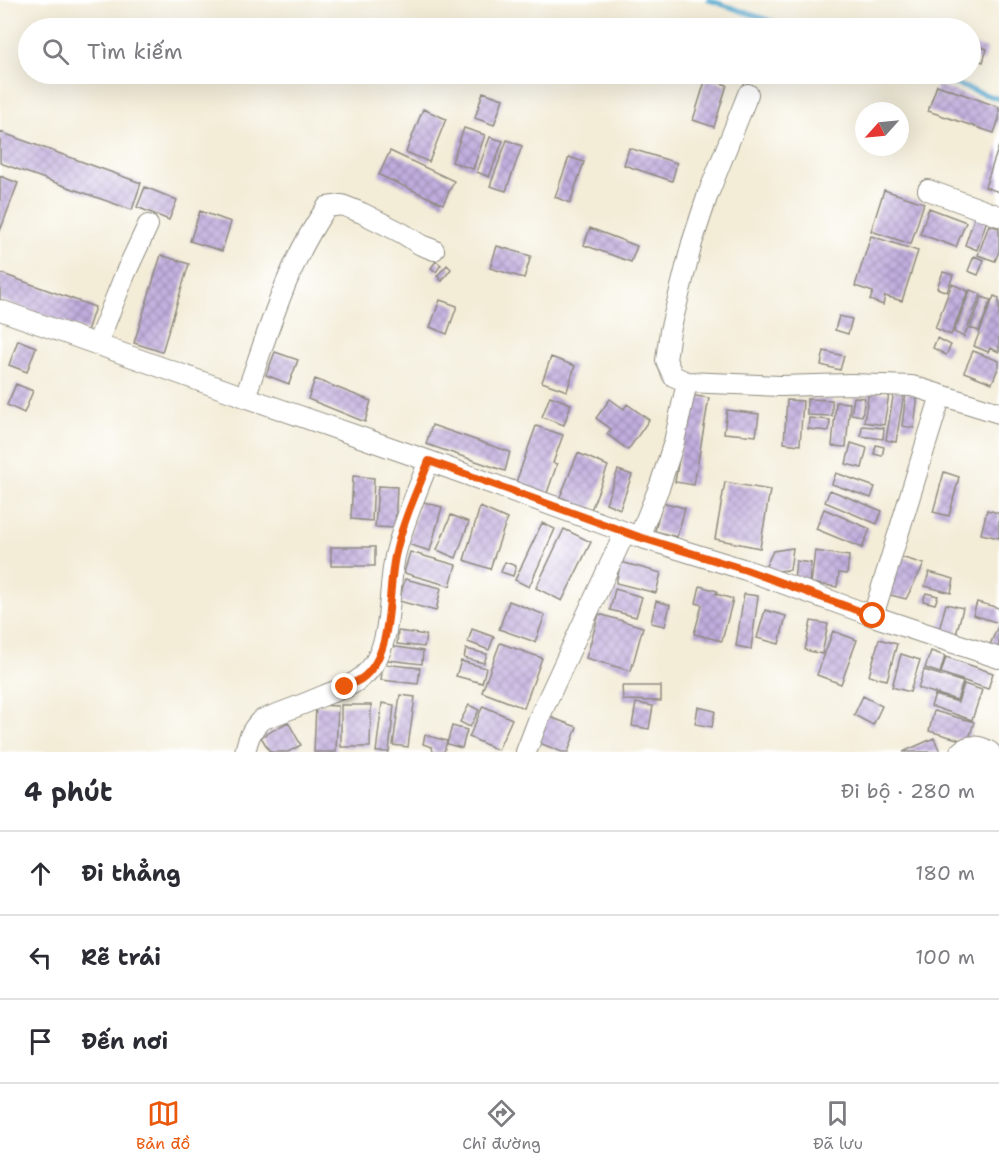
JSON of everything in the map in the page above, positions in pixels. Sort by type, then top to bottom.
[{"type":"street","points":[[748,94],[707,197],[692,243],[670,331],[666,360],[673,376],[687,382],[781,386],[850,384],[912,386],[999,413]]},
{"type":"street","points":[[928,190],[999,216]]},
{"type":"street","points":[[245,398],[294,266],[314,225],[327,207],[342,205],[362,213],[434,250]]},
{"type":"street","points":[[97,344],[148,225]]},
{"type":"street","points":[[0,310],[632,534],[746,570],[999,658]]},
{"type":"street","points":[[526,752],[539,718],[632,534],[660,485],[674,442],[687,382]]},
{"type":"street","points":[[873,616],[941,395]]},
{"type":"street","points":[[245,752],[248,738],[261,720],[353,683],[369,671],[379,656],[385,636],[395,554],[408,513],[429,461]]},
{"type":"street","points":[[960,752],[973,746],[985,748],[990,752]]},
{"type":"building","points":[[981,47],[987,49],[983,62],[981,61]]},
{"type":"building","points":[[704,84],[727,85],[714,127],[693,120]]},
{"type":"building","points":[[937,85],[999,107],[999,119],[994,133],[928,111]]},
{"type":"building","points":[[483,92],[503,99],[494,125],[475,118]]},
{"type":"building","points":[[423,109],[446,119],[429,162],[406,152]]},
{"type":"building","points":[[464,128],[485,135],[473,169],[452,162]]},
{"type":"building","points":[[0,132],[141,183],[132,210],[0,163]]},
{"type":"building","points":[[490,137],[503,141],[489,177],[477,172]]},
{"type":"building","points":[[507,140],[522,146],[506,191],[490,186]]},
{"type":"building","points":[[999,146],[999,192],[985,187]]},
{"type":"building","points":[[629,148],[677,163],[672,181],[624,165]]},
{"type":"building","points":[[390,151],[454,181],[443,204],[379,175]]},
{"type":"building","points":[[569,157],[584,162],[570,203],[555,197]]},
{"type":"building","points":[[0,176],[18,183],[0,231]]},
{"type":"building","points":[[145,187],[177,200],[169,220],[137,207]]},
{"type":"building","points":[[884,190],[924,203],[911,244],[871,231]]},
{"type":"building","points":[[929,208],[966,222],[956,247],[920,234]]},
{"type":"building","points":[[200,211],[231,222],[222,251],[190,241]]},
{"type":"building","points":[[976,213],[988,217],[977,250],[965,245]]},
{"type":"building","points":[[989,225],[999,228],[999,251],[995,261],[978,255]]},
{"type":"building","points":[[590,228],[637,246],[631,262],[584,245]]},
{"type":"building","points":[[871,236],[918,251],[902,301],[885,296],[883,305],[870,300],[873,292],[855,286]]},
{"type":"building","points":[[497,246],[531,256],[524,278],[490,268]]},
{"type":"building","points":[[161,255],[189,264],[162,352],[134,343]]},
{"type":"building","points":[[974,256],[984,260],[978,275],[968,271]]},
{"type":"building","points":[[436,261],[441,265],[436,272],[431,268]]},
{"type":"building","points":[[447,265],[451,269],[442,281],[437,276]]},
{"type":"building","points":[[943,272],[953,275],[947,292],[937,288]]},
{"type":"building","points":[[0,273],[95,307],[87,331],[0,300]]},
{"type":"building","points":[[952,284],[968,291],[951,335],[935,328]]},
{"type":"building","points":[[970,290],[981,294],[964,337],[954,332]]},
{"type":"building","points":[[994,296],[999,298],[999,352],[990,348],[988,352],[974,346]]},
{"type":"building","points":[[982,297],[991,300],[979,331],[970,328]]},
{"type":"building","points":[[440,300],[457,306],[447,334],[430,327]]},
{"type":"building","points":[[839,316],[852,319],[848,334],[835,330]]},
{"type":"building","points":[[937,338],[951,345],[946,355],[933,348]]},
{"type":"building","points":[[18,340],[36,347],[27,372],[9,365]]},
{"type":"building","points":[[824,351],[844,356],[840,370],[821,365]]},
{"type":"building","points":[[973,351],[999,361],[992,383],[964,372]]},
{"type":"building","points":[[275,352],[298,360],[289,384],[266,375]]},
{"type":"building","points":[[551,357],[575,366],[567,391],[542,382]]},
{"type":"building","points":[[315,379],[371,401],[365,422],[308,399]]},
{"type":"building","points":[[16,384],[33,391],[24,413],[7,405]]},
{"type":"building","points":[[869,391],[889,394],[884,425],[864,422]]},
{"type":"building","points":[[894,391],[904,393],[896,442],[886,440]]},
{"type":"building","points":[[906,393],[918,394],[914,428],[902,426]]},
{"type":"building","points":[[690,395],[709,398],[694,485],[675,482]]},
{"type":"building","points":[[550,396],[571,404],[564,425],[542,417]]},
{"type":"building","points":[[854,397],[865,398],[862,416],[851,414]]},
{"type":"building","points":[[610,399],[624,409],[627,404],[649,420],[628,450],[607,434],[611,429],[596,418]]},
{"type":"building","points":[[807,399],[832,400],[832,416],[807,415]]},
{"type":"building","points":[[787,400],[803,401],[800,445],[784,443]]},
{"type":"building","points":[[836,402],[850,403],[846,447],[832,446]]},
{"type":"building","points":[[727,410],[759,414],[756,436],[724,433]]},
{"type":"building","points":[[809,418],[830,420],[829,431],[808,429]]},
{"type":"building","points":[[432,425],[510,452],[505,471],[426,444]]},
{"type":"building","points":[[536,426],[563,435],[553,463],[557,464],[546,496],[515,485]]},
{"type":"building","points":[[862,426],[884,428],[883,439],[861,436]]},
{"type":"building","points":[[851,443],[867,448],[862,468],[846,464]]},
{"type":"building","points":[[876,445],[884,447],[882,456],[874,454]]},
{"type":"building","points":[[578,453],[608,466],[591,510],[560,497]]},
{"type":"building","points":[[618,470],[632,475],[620,509],[606,503]]},
{"type":"building","points":[[944,472],[959,477],[949,516],[933,512]]},
{"type":"building","points":[[836,473],[875,487],[871,498],[832,484]]},
{"type":"building","points":[[353,476],[374,478],[372,521],[351,519]]},
{"type":"building","points":[[725,482],[770,490],[760,548],[715,539]]},
{"type":"building","points":[[378,486],[397,487],[395,528],[375,527]]},
{"type":"building","points":[[830,490],[882,511],[877,524],[825,502]]},
{"type":"building","points":[[420,501],[442,507],[430,551],[408,544]]},
{"type":"building","points":[[662,502],[685,508],[677,537],[655,531]]},
{"type":"building","points":[[480,507],[507,519],[490,569],[464,560]]},
{"type":"building","points":[[824,509],[870,529],[862,548],[816,529]]},
{"type":"building","points":[[987,510],[999,513],[999,538],[981,534]]},
{"type":"building","points":[[451,515],[469,522],[456,558],[437,550]]},
{"type":"building","points":[[542,523],[555,529],[529,587],[515,580]]},
{"type":"building","points":[[564,529],[591,542],[562,601],[536,588]]},
{"type":"building","points":[[331,547],[375,547],[375,566],[331,566]]},
{"type":"building","points":[[793,548],[790,570],[763,572],[773,551]]},
{"type":"building","points":[[815,551],[849,556],[847,574],[839,573],[837,587],[811,583]]},
{"type":"building","points":[[410,552],[456,565],[450,586],[404,573]]},
{"type":"building","points":[[894,555],[924,564],[906,599],[886,594]]},
{"type":"building","points":[[796,561],[811,563],[809,583],[794,581]]},
{"type":"building","points":[[505,562],[516,566],[513,576],[501,572]]},
{"type":"building","points":[[621,562],[661,573],[656,593],[616,583]]},
{"type":"building","points":[[929,572],[954,579],[951,593],[925,586]]},
{"type":"building","points":[[405,579],[441,588],[436,611],[399,601]]},
{"type":"building","points":[[700,586],[733,599],[722,641],[694,634],[702,605],[696,603]]},
{"type":"building","points":[[615,589],[642,597],[636,617],[610,610]]},
{"type":"building","points":[[926,593],[938,596],[935,604],[923,601]]},
{"type":"building","points":[[744,594],[758,596],[751,649],[736,646]]},
{"type":"building","points":[[509,601],[545,615],[535,642],[499,629]]},
{"type":"building","points":[[656,601],[670,605],[665,626],[651,623]]},
{"type":"building","points":[[977,602],[999,608],[999,623],[973,615]]},
{"type":"building","points":[[946,604],[963,608],[956,635],[939,630]]},
{"type":"building","points":[[765,610],[786,616],[779,644],[757,638]]},
{"type":"building","points":[[599,614],[643,627],[631,671],[586,658]]},
{"type":"building","points":[[811,621],[828,624],[822,654],[805,650]]},
{"type":"building","points":[[999,624],[999,653],[988,649]]},
{"type":"building","points":[[472,629],[494,637],[489,650],[468,642]]},
{"type":"building","points":[[398,631],[426,635],[424,647],[397,644]]},
{"type":"building","points":[[833,631],[857,640],[841,684],[817,675]]},
{"type":"building","points":[[879,639],[897,644],[887,680],[869,676]]},
{"type":"building","points":[[500,643],[542,658],[524,708],[482,692]]},
{"type":"building","points":[[390,646],[423,651],[422,664],[388,660]]},
{"type":"building","points":[[466,649],[487,654],[484,663],[464,658]]},
{"type":"building","points":[[931,651],[945,656],[940,673],[925,668]]},
{"type":"building","points":[[901,654],[920,660],[910,692],[892,687]]},
{"type":"building","points":[[946,657],[993,673],[988,689],[941,673]]},
{"type":"building","points":[[461,661],[486,668],[482,683],[456,676]]},
{"type":"building","points":[[383,664],[420,668],[418,684],[381,680]]},
{"type":"building","points":[[924,670],[963,682],[957,700],[918,688]]},
{"type":"building","points":[[964,684],[982,690],[972,720],[931,706],[935,695],[958,702]]},
{"type":"building","points":[[622,686],[661,686],[661,701],[623,700]]},
{"type":"building","points":[[400,695],[415,697],[408,747],[393,745]]},
{"type":"building","points":[[863,696],[882,706],[873,725],[854,715]]},
{"type":"building","points":[[382,703],[394,705],[389,752],[376,752]]},
{"type":"building","points":[[636,703],[653,706],[649,729],[632,726]]},
{"type":"building","points":[[316,705],[338,706],[336,752],[314,752]]},
{"type":"building","points":[[341,705],[371,705],[370,747],[341,747]]},
{"type":"building","points":[[469,705],[479,710],[470,727],[460,722]]},
{"type":"building","points":[[483,706],[512,719],[498,750],[469,737]]},
{"type":"building","points":[[698,707],[715,711],[712,727],[695,724]]},
{"type":"building","points":[[934,711],[974,722],[968,742],[929,731]]},
{"type":"building","points":[[547,716],[577,727],[568,752],[562,752],[537,742]]},
{"type":"building","points":[[288,722],[301,745],[288,752],[270,752],[261,737]]},
{"type":"building","points":[[452,726],[467,730],[462,748],[447,744]]},
{"type":"building","points":[[425,735],[447,741],[444,752],[433,752],[432,747],[423,744]]},
{"type":"building","points":[[934,738],[940,752],[903,752]]},
{"type":"waterway","points":[[709,0],[762,18]]},
{"type":"waterway","points":[[955,84],[999,99]]},
{"type":"route","points":[[345,687],[362,678],[379,656],[385,636],[395,554],[408,513],[429,461],[639,537],[746,570],[873,616]]}]
